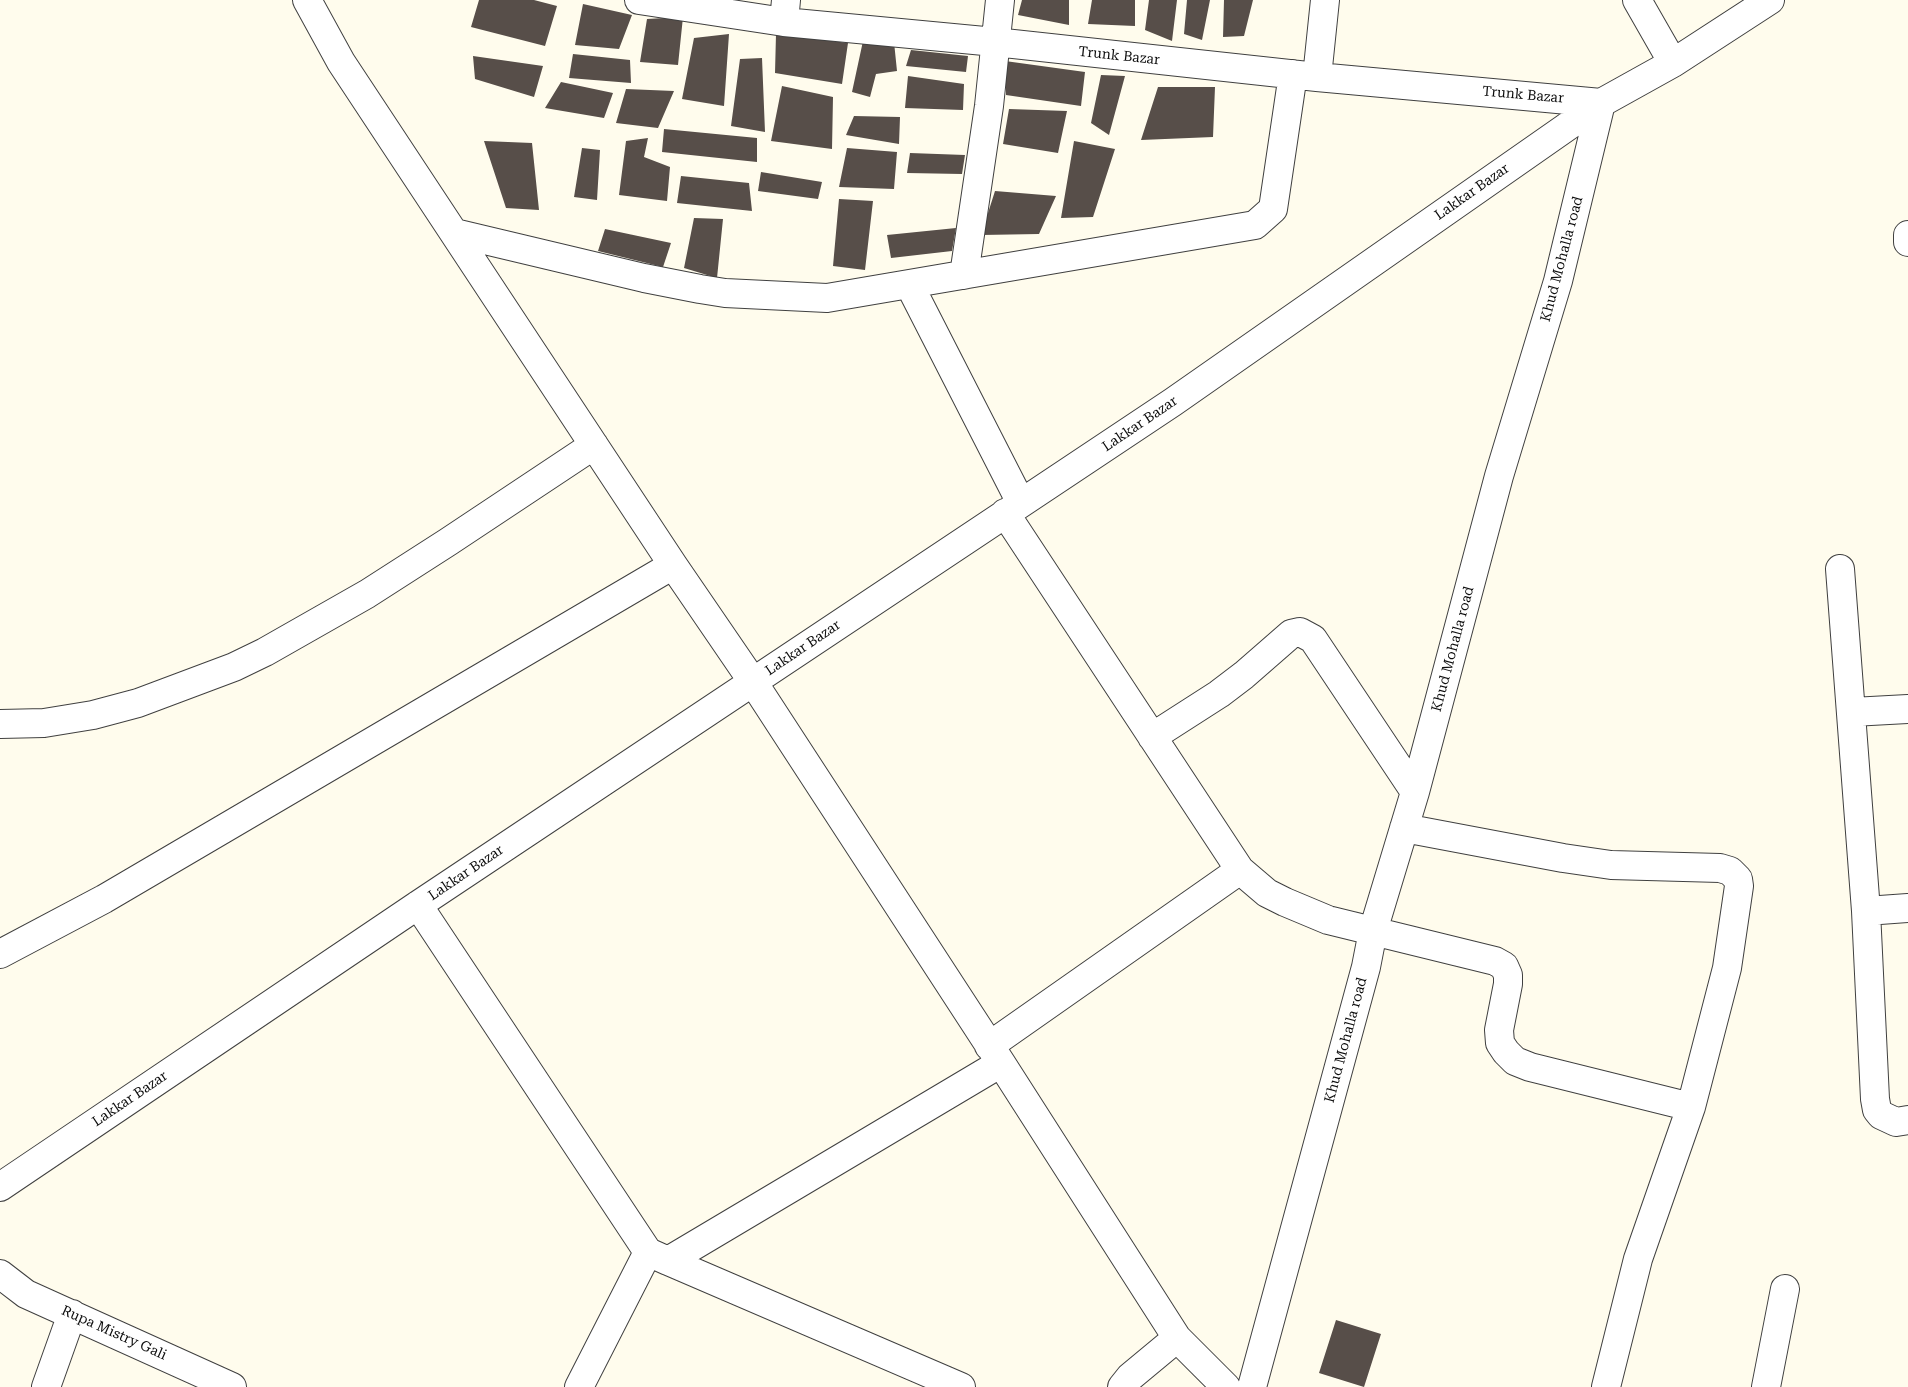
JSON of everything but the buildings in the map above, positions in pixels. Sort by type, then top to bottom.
[{"type":"street","points":[[307,0],[341,62],[673,565],[753,682],[1177,1338],[1226,1387]]},
{"type":"street","name":"Trunk Bazar","points":[[639,0],[785,11],[995,42],[1305,76],[1601,103]]},
{"type":"street","points":[[964,275],[988,106],[1000,0]]},
{"type":"street","points":[[454,233],[644,278],[725,293],[827,298],[1255,225],[1273,209],[1325,0]]},
{"type":"street","points":[[1637,0],[1673,63]]},
{"type":"street","points":[[1601,103],[1673,63],[1770,0]]},
{"type":"street","name":"Lakkar Bazar","points":[[0,1187],[418,905],[1173,402],[1601,103]]},
{"type":"street","name":"Khud Mohalla road","points":[[1252,1387],[1363,976],[1373,931],[1415,792],[1499,476],[1558,281],[1601,103]]},
{"type":"street","points":[[1908,235],[1908,242]]},
{"type":"street","points":[[909,284],[1013,508],[1152,737],[1240,870],[1267,893],[1328,920],[1494,961],[1504,966],[1508,975],[1508,984],[1499,1030],[1500,1043],[1515,1061],[1530,1068],[1691,1107]]},
{"type":"street","points":[[0,724],[44,723],[93,715],[138,703],[234,667],[265,652],[367,594],[594,445]]},
{"type":"street","points":[[0,954],[104,899],[673,565]]},
{"type":"street","points":[[1840,569],[1866,911],[1875,1099],[1881,1115],[1896,1122],[1908,1120]]},
{"type":"street","points":[[1152,737],[1244,676],[1291,634],[1300,632],[1313,639],[1415,792]]},
{"type":"street","points":[[1852,712],[1908,709]]},
{"type":"street","points":[[1404,828],[1563,858],[1611,865],[1720,868],[1734,874],[1738,879],[1740,886],[1727,968],[1691,1107],[1638,1259],[1606,1387]]},
{"type":"street","points":[[579,1387],[658,1257],[995,1055],[1240,870]]},
{"type":"street","points":[[418,905],[658,1257],[961,1387]]},
{"type":"street","points":[[1866,911],[1908,908]]},
{"type":"street","name":"Rupa Mistry Gali","points":[[0,1274],[26,1294],[232,1387]]},
{"type":"street","points":[[1766,1387],[1785,1290]]},
{"type":"street","points":[[46,1387],[72,1314]]},
{"type":"street","points":[[1122,1387],[1130,1377],[1177,1338]]}]
